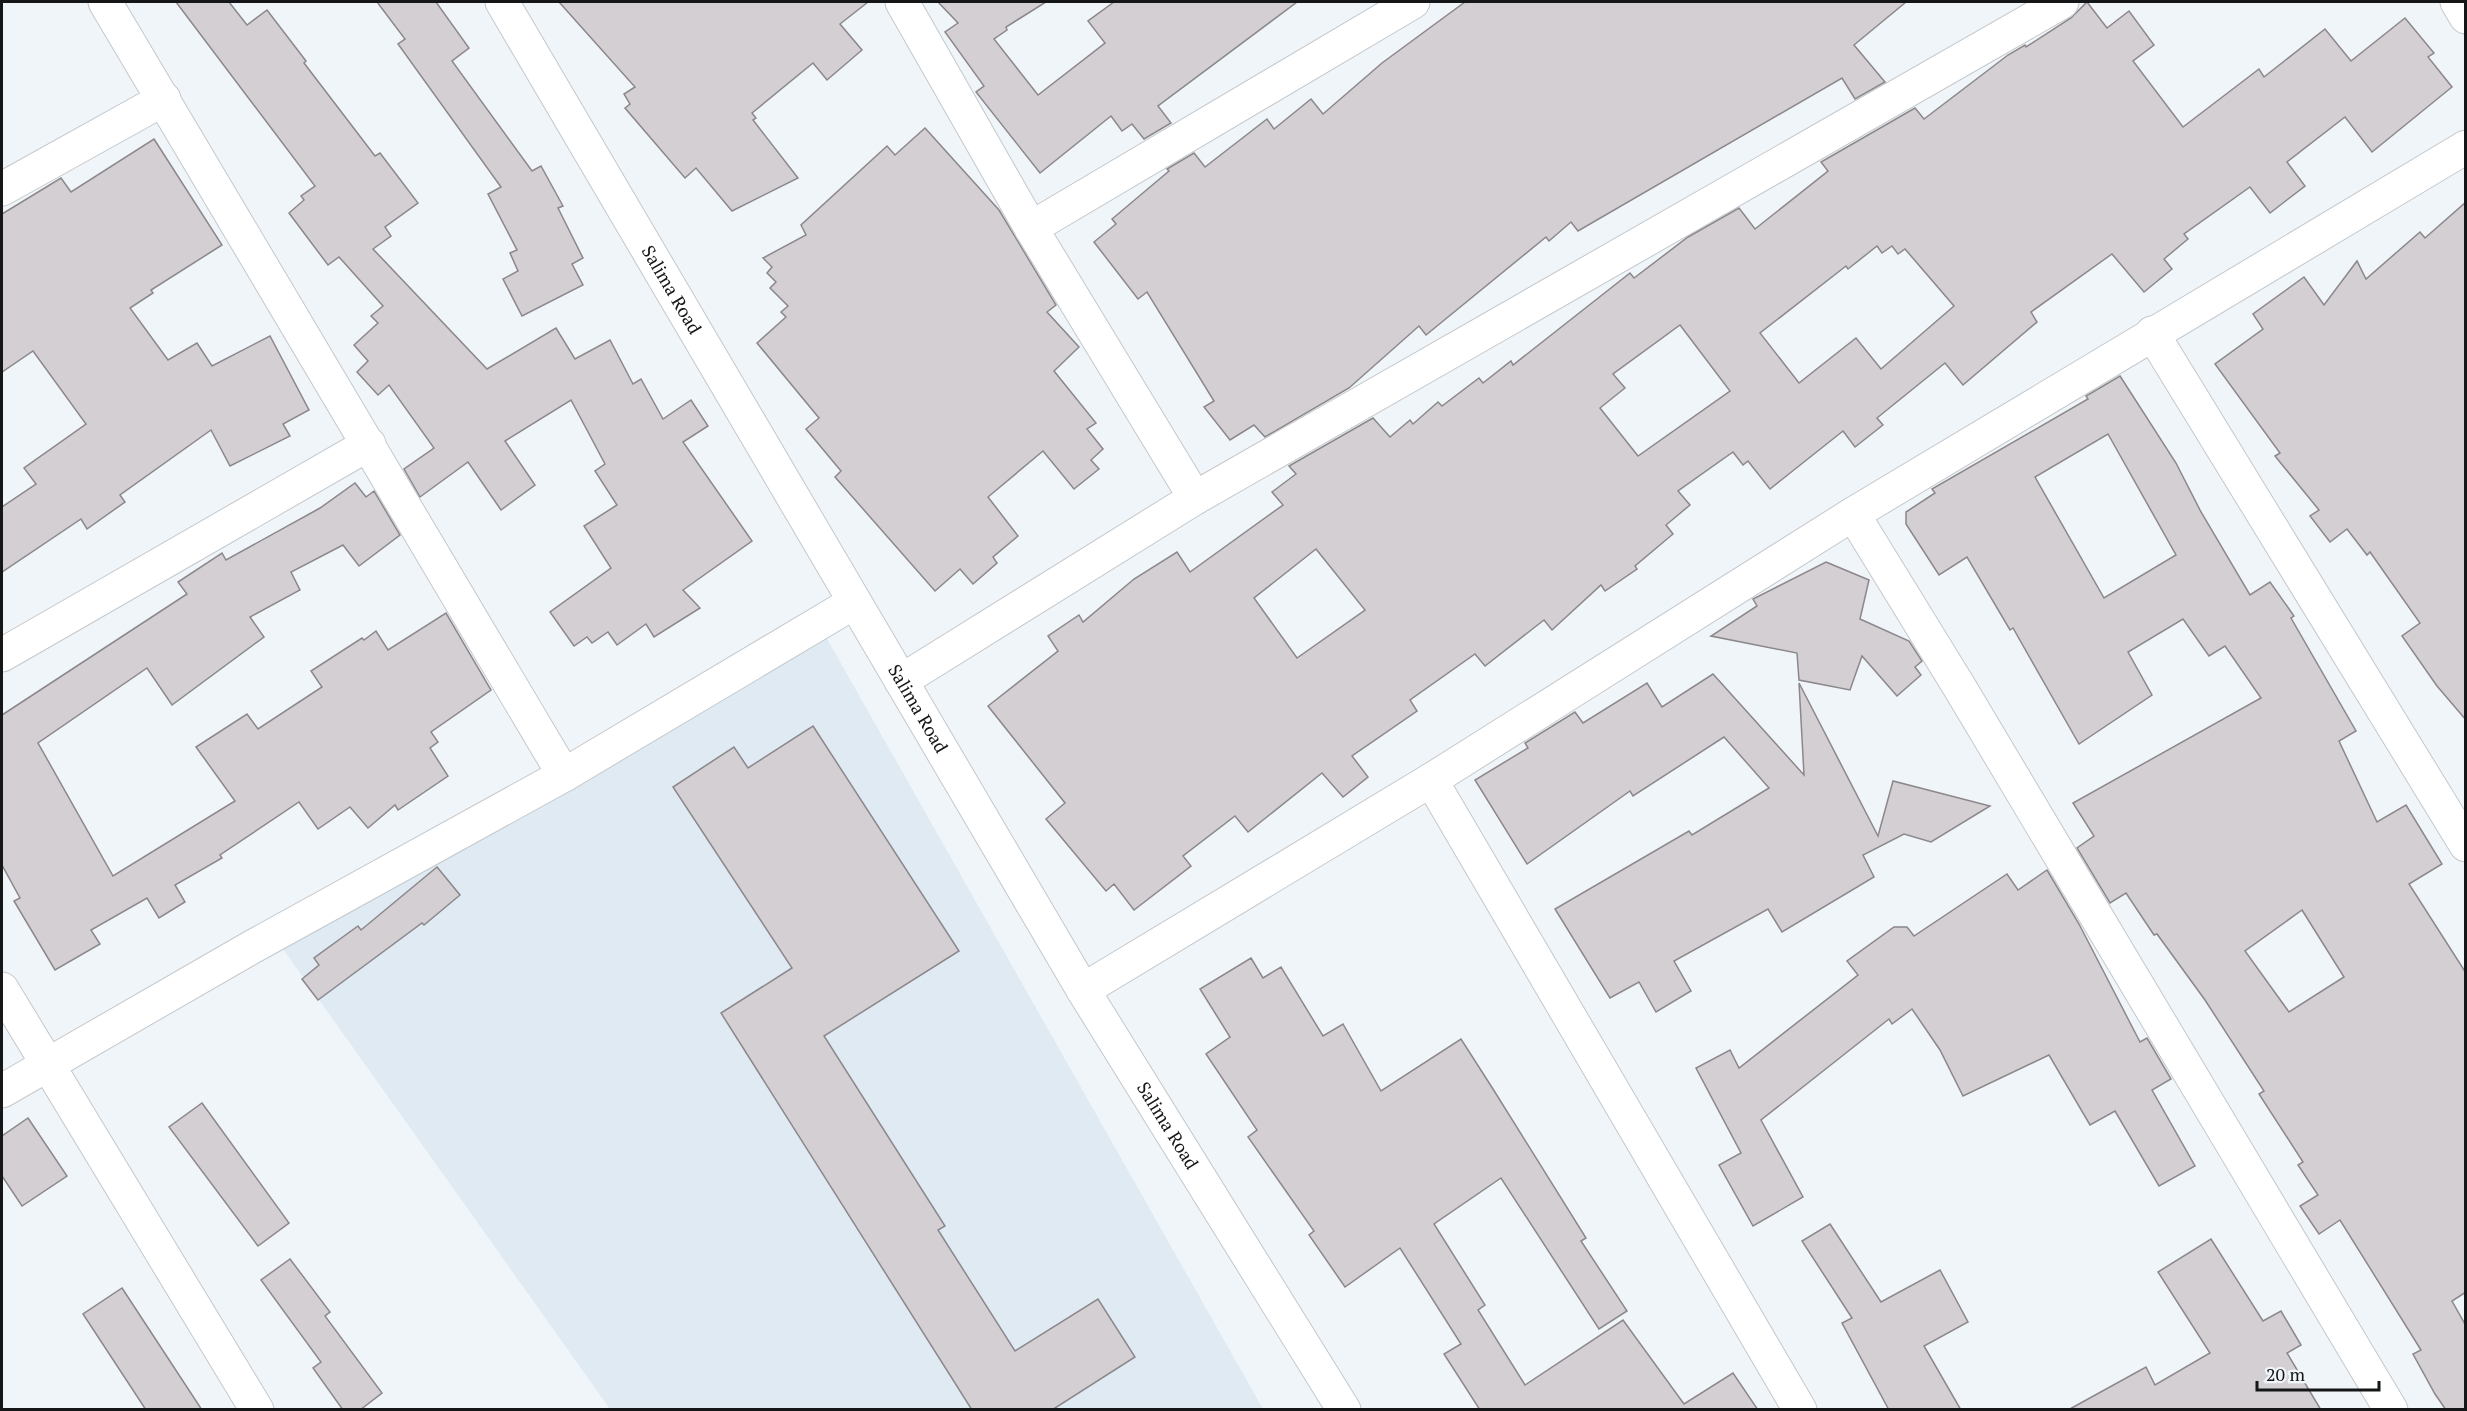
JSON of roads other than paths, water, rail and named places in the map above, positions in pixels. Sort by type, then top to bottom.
[{"type":"street","points":[[105,2],[564,775]]},
{"type":"street","name":"Salima Road","points":[[502,2],[853,603],[1083,990],[1344,1410]]},
{"type":"street","points":[[902,2],[1031,228],[1195,498]]},
{"type":"street","points":[[1031,228],[1413,2]]},
{"type":"street","points":[[901,681],[1195,498],[2062,2]]},
{"type":"street","points":[[2457,2],[2466,17]]},
{"type":"street","points":[[2,189],[164,99]]},
{"type":"street","points":[[1083,990],[1431,780],[1853,514],[2466,147]]},
{"type":"street","points":[[2152,333],[2466,845]]},
{"type":"street","points":[[2,655],[369,444]]},
{"type":"street","points":[[1853,514],[1960,688],[2391,1410]]},
{"type":"street","points":[[2,1091],[252,947],[564,775],[853,603]]},
{"type":"street","points":[[1431,780],[1800,1410]]},
{"type":"street","points":[[2,989],[257,1410]]}]
